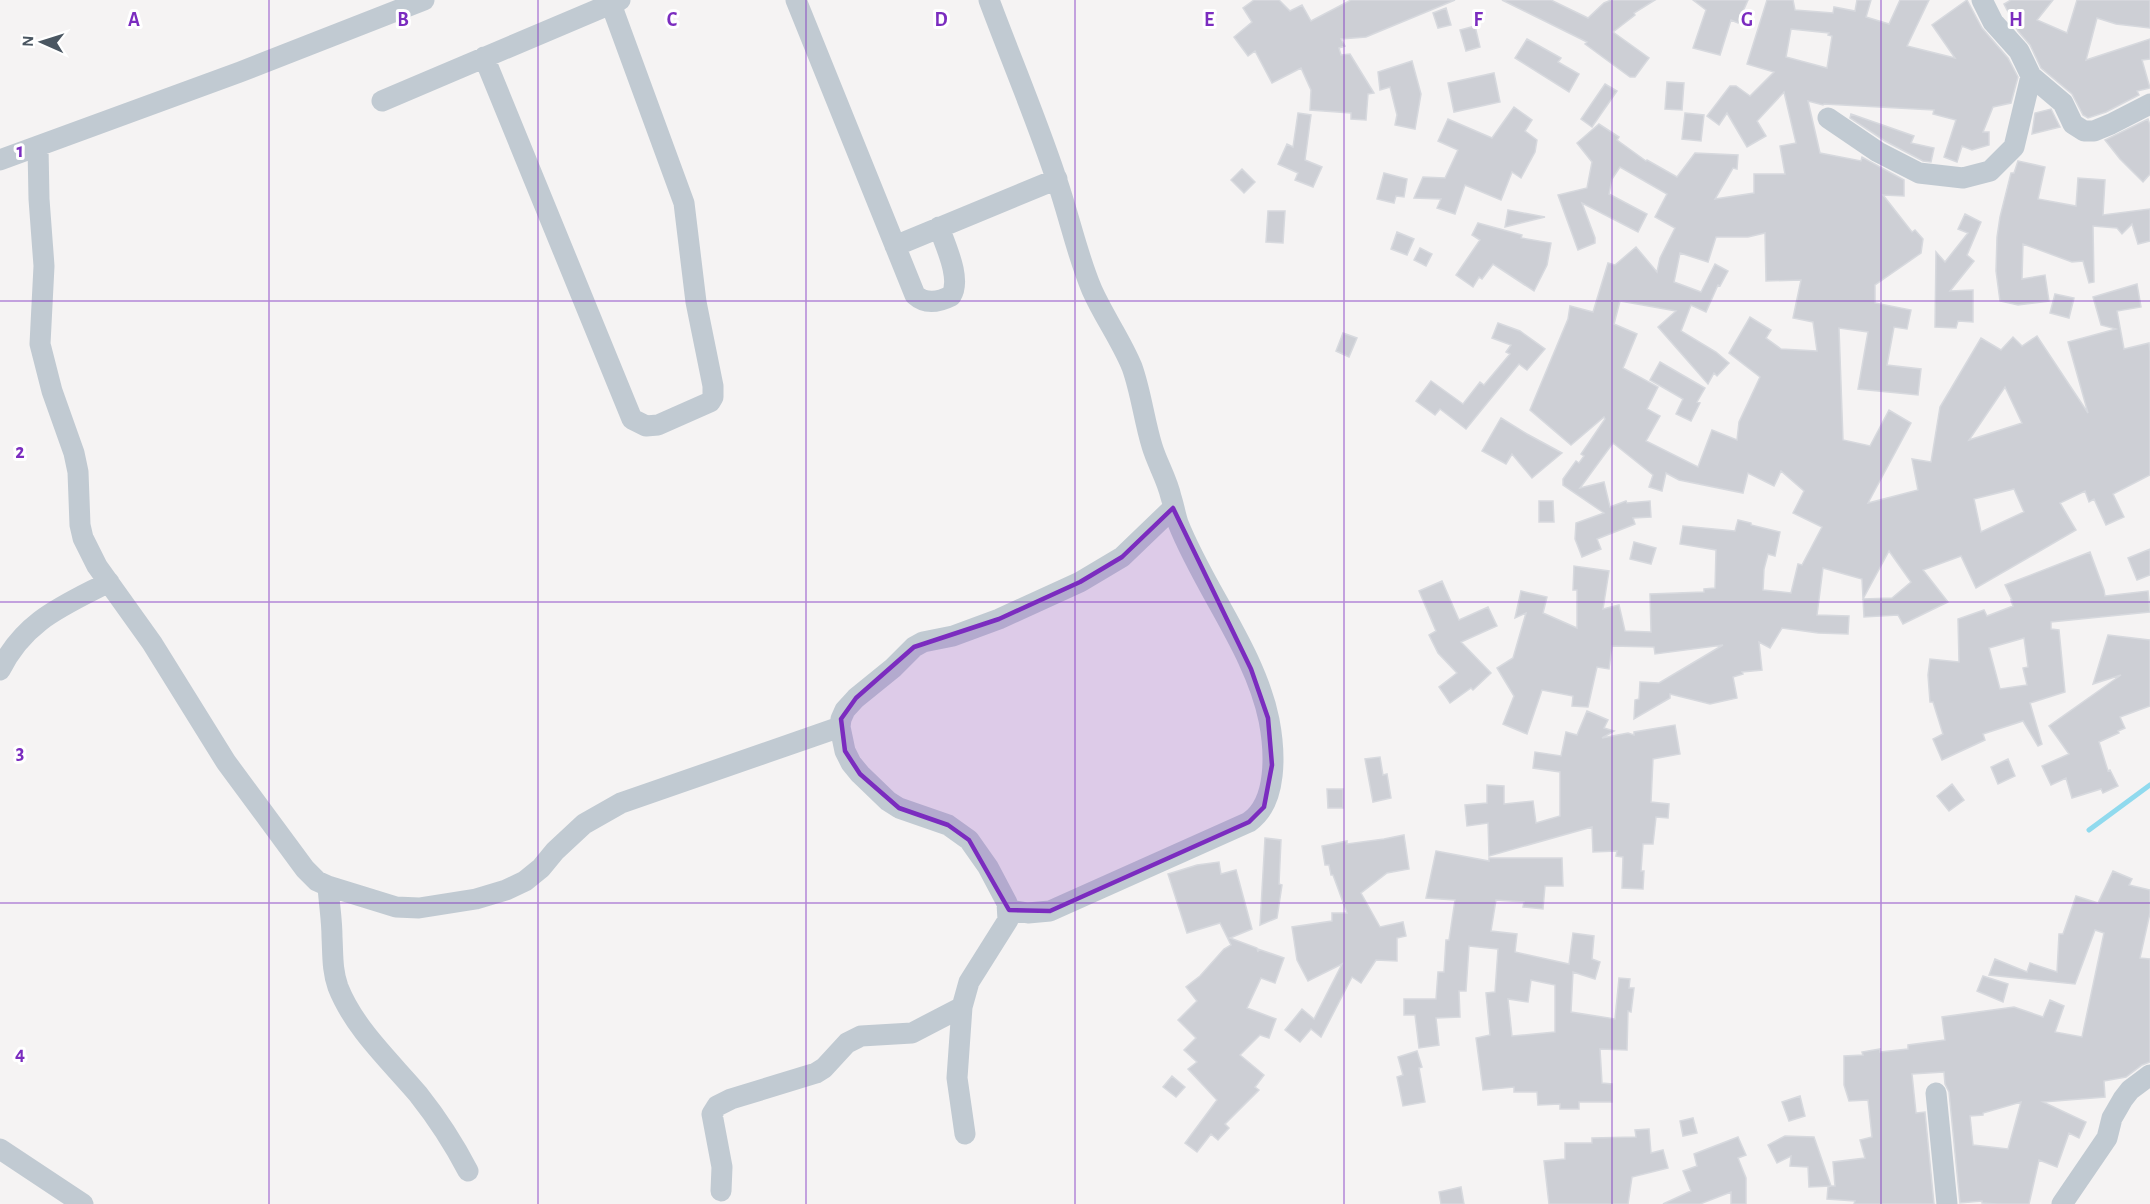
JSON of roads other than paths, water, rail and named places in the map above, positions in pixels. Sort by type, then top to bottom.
[{"type":"street","points":[[0,160],[424,0]]},
{"type":"street","points":[[796,0],[915,295],[926,302],[945,299],[954,292],[955,275],[939,227]]},
{"type":"street","points":[[989,0],[1057,179],[1092,290],[1132,368],[1152,446],[1171,496],[1173,508],[1193,557],[1251,669],[1268,718],[1272,765],[1264,807],[1249,822],[1050,911],[1028,913],[1009,910]]},
{"type":"street","points":[[1982,0],[1993,22],[2019,51],[2031,76],[2063,103],[2073,124],[2084,131],[2111,124],[2150,104]]},
{"type":"street","points":[[382,101],[484,57],[615,2],[684,202],[696,302],[713,386],[713,397],[710,402],[658,425],[646,426],[632,419],[484,57]]},
{"type":"street","points":[[1828,118],[1878,152],[1919,173],[1963,178],[1990,171],[2014,147],[2031,76]]},
{"type":"street","points":[[38,147],[44,266],[40,344],[52,391],[74,453],[78,472],[80,525],[88,552],[152,643],[245,788],[305,869],[317,880],[328,886],[407,909],[446,904],[506,890],[525,881],[541,868],[555,851],[584,825],[621,803],[840,727]]},
{"type":"street","points":[[895,246],[1057,179]]},
{"type":"street","points":[[965,1134],[957,1078],[964,993],[1006,924],[1009,910],[988,867],[969,840],[948,825],[899,808],[888,801],[851,763],[845,751],[840,727],[845,710],[914,647],[923,642],[953,636],[999,619],[1080,582],[1122,556],[1173,508]]},
{"type":"street","points":[[0,670],[15,645],[39,620],[109,582]]},
{"type":"street","points":[[328,886],[332,962],[338,987],[345,1001],[387,1058],[429,1108],[454,1143],[468,1171]]},
{"type":"street","points":[[721,1191],[722,1167],[712,1114],[717,1106],[731,1099],[816,1073],[824,1068],[847,1043],[861,1036],[912,1033],[962,1007]]},
{"type":"street","points":[[2062,1204],[2107,1138],[2112,1118],[2123,1099],[2130,1090],[2150,1075]]},
{"type":"street","points":[[1936,1093],[1947,1204]]},
{"type":"street","points":[[0,1149],[83,1204]]},
{"type":"waterway","points":[[2089,830],[2150,785]]}]
